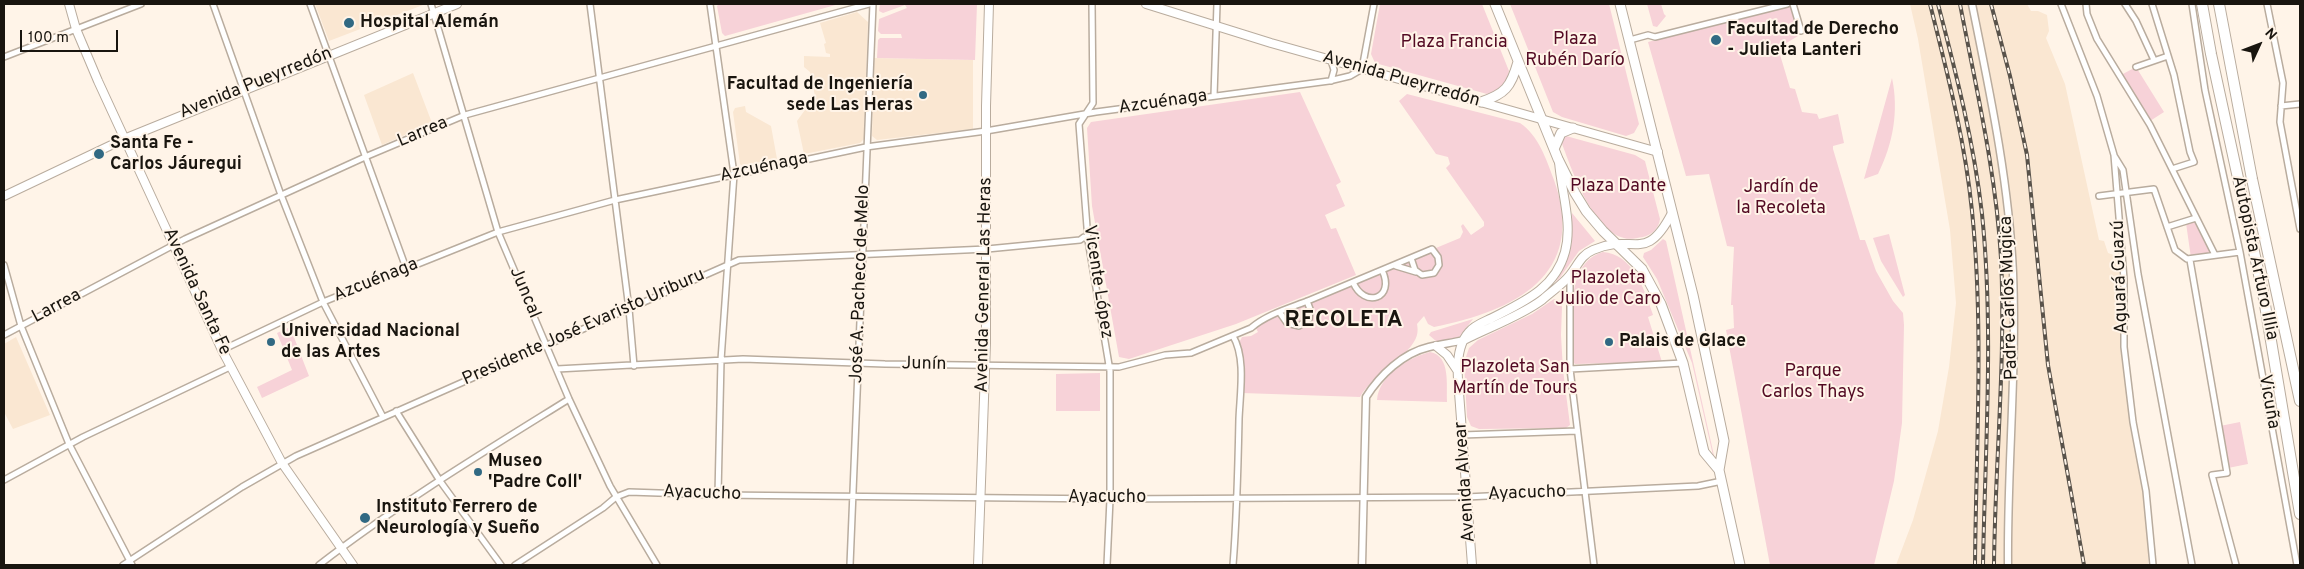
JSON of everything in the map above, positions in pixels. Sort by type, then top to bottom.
[{"type":"highway","name":"Autopista Arturo Illia","points":[[2202,4],[2215,73],[2263,293],[2300,514]]},
{"type":"highway","name":"Autopista Arturo Illia","points":[[2219,4],[2252,179],[2300,400]]},
{"type":"main road","name":"Avenida Santa Fe","points":[[69,4],[76,29],[124,139],[230,367],[282,463],[352,565]]},
{"type":"main road","name":"Avenida Pueyrredón","points":[[4,196],[124,139],[329,54],[457,4]]},
{"type":"main road","name":"Avenida General Las Heras","points":[[978,565],[985,366],[986,131],[989,4]]},
{"type":"main road","name":"Avenida Pueyrredón","points":[[1146,4],[1331,60],[1658,152]]},
{"type":"main road","points":[[1495,4],[1558,160],[1586,211],[1616,244],[1634,260],[1648,279],[1661,304],[1683,363],[1704,452],[1719,470],[1740,565]]},
{"type":"main road","points":[[1620,4],[1693,295],[1724,441],[1719,470]]},
{"type":"main road","points":[[1481,102],[1504,92],[1510,85],[1518,62]]},
{"type":"main road","points":[[1554,150],[1561,133],[1573,128]]},
{"type":"main road","points":[[1464,340],[1473,328],[1518,306],[1537,294],[1560,265],[1566,249],[1568,229],[1558,160]]},
{"type":"main road","points":[[1464,340],[1533,306],[1570,275],[1587,253],[1616,244],[1651,242],[1661,233],[1672,213]]},
{"type":"main road","name":"Avenida Alvear","points":[[1464,340],[1458,357],[1458,371],[1472,565]]},
{"type":"main road","points":[[1436,346],[1450,358],[1458,371]]},
{"type":"street","points":[[4,57],[141,4]]},
{"type":"street","points":[[213,4],[281,195],[323,302],[383,417]]},
{"type":"street","points":[[310,4],[406,268]]},
{"type":"street","name":"Juncal","points":[[431,4],[498,232],[569,399],[616,497],[657,565]]},
{"type":"street","points":[[590,4],[601,77],[634,366]]},
{"type":"street","points":[[710,4],[734,174],[721,360],[718,495]]},
{"type":"street","name":"Larrea","points":[[4,335],[173,245],[365,157],[465,115],[871,4]]},
{"type":"street","name":"José A. Pacheco de Melo","points":[[850,565],[857,363],[864,254],[871,4]]},
{"type":"street","name":"Vicente López","points":[[1092,4],[1093,104],[1078,124],[1088,240],[1110,366],[1110,499],[1107,565]]},
{"type":"street","points":[[1214,96],[1217,4]]},
{"type":"street","points":[[1362,68],[1374,4]]},
{"type":"street","points":[[1630,40],[1648,35],[1655,37],[1787,4]]},
{"type":"street","points":[[1793,4],[1801,31]]},
{"type":"street","name":"Padre Carlos Mugica","points":[[1972,4],[2000,148],[2011,242],[2014,347],[2012,422],[2008,475],[2008,565]]},
{"type":"street","name":"Aguará Guazú","points":[[2061,4],[2097,96],[2114,155],[2124,279],[2124,347],[2133,422],[2146,492],[2154,565]]},
{"type":"street","points":[[2086,4],[2087,14],[2097,40],[2150,125],[2215,255]]},
{"type":"street","points":[[2125,4],[2136,21],[2154,60]]},
{"type":"street","points":[[2152,4],[2168,56],[2190,152],[2194,162],[2172,169]]},
{"type":"street","name":"Vicuña","points":[[2192,4],[2205,90],[2240,252],[2297,565]]},
{"type":"street","points":[[2267,4],[2283,83],[2280,122],[2299,209],[2300,229]]},
{"type":"street","points":[[2136,67],[2168,56]]},
{"type":"street","points":[[1331,60],[1334,70],[1331,81]]},
{"type":"street","name":"Azcuénaga","points":[[222,350],[323,302],[498,232],[615,200],[866,147],[986,131],[1214,96],[1331,81],[1355,75],[1362,68]]},
{"type":"street","points":[[2282,106],[2300,104]]},
{"type":"street","points":[[2114,155],[2123,170],[2138,274],[2192,565]]},
{"type":"street","points":[[2099,196],[2154,189],[2175,250],[2190,260],[2240,252]]},
{"type":"street","points":[[2167,227],[2196,218]]},
{"type":"street","name":"Presidente José Evaristo Uriburu","points":[[123,565],[131,563],[282,463],[739,260],[986,249],[1080,240],[1084,237],[1088,240]]},
{"type":"street","name":"Junín","points":[[557,369],[721,360],[1119,367],[1165,355],[1191,353],[1432,249],[1439,261],[1436,270],[1427,276],[1419,273]]},
{"type":"street","points":[[1411,258],[1419,273]]},
{"type":"street","points":[[2190,260],[2227,473],[2212,475],[2236,565]]},
{"type":"street","points":[[4,265],[21,326],[69,444],[131,563]]},
{"type":"street","points":[[1393,266],[1404,267],[1419,273]]},
{"type":"street","points":[[1353,282],[1364,297],[1378,297],[1384,292],[1386,285],[1382,270]]},
{"type":"street","points":[[1570,275],[1570,369],[1576,431],[1594,565]]},
{"type":"street","points":[[1280,313],[1287,323],[1299,326],[1309,318],[1310,309],[1307,302]]},
{"type":"street","points":[[1233,336],[1239,356],[1238,498],[1233,565]]},
{"type":"street","points":[[1362,565],[1366,397],[1378,379],[1399,362],[1421,350],[1464,340]]},
{"type":"street","points":[[1570,369],[1683,363]]},
{"type":"street","points":[[4,480],[69,444],[230,367]]},
{"type":"street","points":[[319,565],[440,481],[569,399]]},
{"type":"street","points":[[396,411],[440,481],[501,565]]},
{"type":"street","points":[[1462,435],[1576,431]]},
{"type":"street","name":"Ayacucho","points":[[515,565],[603,508],[616,497],[629,492],[718,495],[1110,499],[1466,497],[1698,486],[1722,481]]},
{"type":"shaded area","name":"Hospital Alemán","points":[[315,4],[422,4],[423,5],[329,41]]},
{"type":"shaded area","points":[[1910,4],[2027,4],[2031,11],[2038,11],[2047,15],[2049,31],[2046,38],[2065,84],[2099,240],[2104,241],[2108,253],[2117,256],[2121,287],[2120,333],[2129,412],[2150,515],[2148,565],[1896,565],[1913,520],[1938,431],[1949,367],[1956,303],[1950,230],[1918,39]]},
{"type":"shaded area","points":[[857,12],[868,22],[864,139],[860,143],[804,154],[797,121],[815,96],[810,72],[804,67],[804,56],[830,57],[830,54],[826,53],[824,44],[826,43],[820,23]]},
{"type":"shaded area","name":"Facultad de Ingeniería sede Las Heras","points":[[874,58],[973,60],[973,129],[877,140],[872,136]]},
{"type":"shaded area","points":[[413,73],[432,123],[382,145],[364,95]]},
{"type":"shaded area","points":[[745,106],[746,112],[771,126],[777,159],[742,166],[740,164],[733,112],[735,108]]},
{"type":"shaded area","points":[[16,337],[50,415],[13,429],[4,412],[4,344]]},
{"type":"green space","points":[[719,4],[839,4],[725,36],[722,33],[717,6]]},
{"type":"green space","points":[[880,4],[977,4],[975,60],[877,58],[878,40],[880,38],[902,38],[901,34],[881,34],[878,31],[879,19],[907,8],[905,5],[883,13],[879,11]]},
{"type":"green space","name":"Plaza Francia","points":[[1380,4],[1482,4],[1509,71],[1506,84],[1493,93],[1487,94],[1375,63],[1371,54]]},
{"type":"green space","name":"Plaza Rubén Darío","points":[[1510,4],[1609,4],[1639,124],[1634,133],[1626,136],[1562,117],[1553,112]]},
{"type":"green space","points":[[1647,4],[1661,4],[1666,16],[1657,27],[1653,26]]},
{"type":"green space","points":[[1792,4],[1799,32],[1798,36],[1778,48],[1790,88],[1795,89],[1802,112],[1817,114],[1819,119],[1838,114],[1844,143],[1833,146],[1833,149],[1860,240],[1865,240],[1876,271],[1893,301],[1903,313],[1902,423],[1894,481],[1874,565],[1770,565],[1726,330],[1734,328],[1733,305],[1731,305],[1734,247],[1727,246],[1709,174],[1686,176],[1648,42]]},
{"type":"green space","points":[[2136,67],[2164,112],[2150,121],[2121,75]]},
{"type":"green space","points":[[1892,78],[1895,115],[1888,151],[1878,174],[1864,179]]},
{"type":"green space","points":[[1300,92],[1341,182],[1336,185],[1345,206],[1325,215],[1331,229],[1336,228],[1356,275],[1236,324],[1129,359],[1119,357],[1092,206],[1087,128],[1091,122]]},
{"type":"green space","points":[[1407,94],[1520,123],[1527,128],[1541,148],[1551,172],[1562,213],[1561,241],[1552,264],[1537,284],[1516,299],[1491,311],[1434,327],[1428,324],[1424,316],[1417,324],[1417,336],[1410,347],[1366,388],[1360,397],[1242,393],[1239,343],[1242,337],[1251,336],[1258,332],[1254,325],[1258,322],[1460,238],[1463,232],[1461,226],[1463,224],[1471,235],[1484,226],[1484,222],[1446,168],[1450,164],[1448,157],[1436,154],[1399,101]]},
{"type":"green space","name":"Plaza Dante","points":[[1566,136],[1635,155],[1645,161],[1660,219],[1654,231],[1643,237],[1626,239],[1613,233],[1602,223],[1584,197],[1577,181],[1561,141]]},
{"type":"green space","points":[[1572,213],[1595,241],[1579,251],[1554,286],[1566,263],[1572,242]]},
{"type":"green space","points":[[2195,220],[2212,253],[2191,258],[2186,223]]},
{"type":"green space","points":[[1889,234],[1905,295],[1903,297],[1881,261],[1873,238]]},
{"type":"green space","points":[[1663,239],[1666,241],[1715,460],[1692,363],[1657,279],[1643,257],[1644,253],[1651,250]]},
{"type":"green space","name":"Plazoleta Julio de Caro","points":[[1603,252],[1613,254],[1622,259],[1641,283],[1653,315],[1648,317],[1662,362],[1575,364],[1573,362],[1572,316],[1576,283],[1581,269],[1590,259]]},
{"type":"green space","name":"Plazoleta San Martín de Tours","points":[[1554,299],[1560,301],[1562,307],[1563,370],[1570,425],[1566,428],[1479,429],[1471,426],[1467,417],[1464,363],[1469,348],[1478,340],[1532,314]]},
{"type":"green space","points":[[1473,319],[1459,337],[1437,342],[1429,335],[1431,332]]},
{"type":"green space","points":[[290,327],[309,376],[262,398],[257,387],[292,370],[277,333]]},
{"type":"green space","points":[[1430,352],[1437,355],[1444,365],[1447,380],[1447,402],[1377,400],[1379,391],[1389,375],[1404,363]]},
{"type":"green space","points":[[1100,373],[1100,411],[1056,411],[1056,374]]},
{"type":"green space","points":[[2240,422],[2248,464],[2228,468],[2220,426]]},
{"type":"railway","points":[[1930,4],[1955,106],[1965,158],[1976,255],[1978,388],[1975,565]]},
{"type":"railway","points":[[1938,4],[1958,82],[1979,187],[1986,258],[1988,390],[1983,565]]},
{"type":"railway","points":[[1960,4],[1990,162],[2001,258],[2002,335],[1994,565]]},
{"type":"railway","points":[[1991,4],[2010,76],[2027,155],[2048,365],[2084,565]]},
{"type":"place","name":"Hospital Alemán","points":[[349,23]]},
{"type":"place","name":"Facultad de Derecho - Julieta Lanteri","points":[[1716,40]]},
{"type":"place","name":"Facultad de Ingeniería sede Las Heras","points":[[923,95]]},
{"type":"place","name":"Santa Fe - Carlos Jáuregui","points":[[99,154]]},
{"type":"place","name":"Universidad Nacional de las Artes","points":[[271,342]]},
{"type":"place","name":"Palais de Glace","points":[[1609,342]]},
{"type":"place","name":"Museo 'Padre Coll'","points":[[478,472]]},
{"type":"place","name":"Instituto Ferrero de Neurología y Sueño","points":[[365,518]]},
{"type":"district","name":"RECOLETA","points":[[1344,322]]},
{"type":"park label","name":"Jardín de la Recoleta","points":[[1781,198]]},
{"type":"park label","name":"Parque Carlos Thays","points":[[1813,382]]}]
